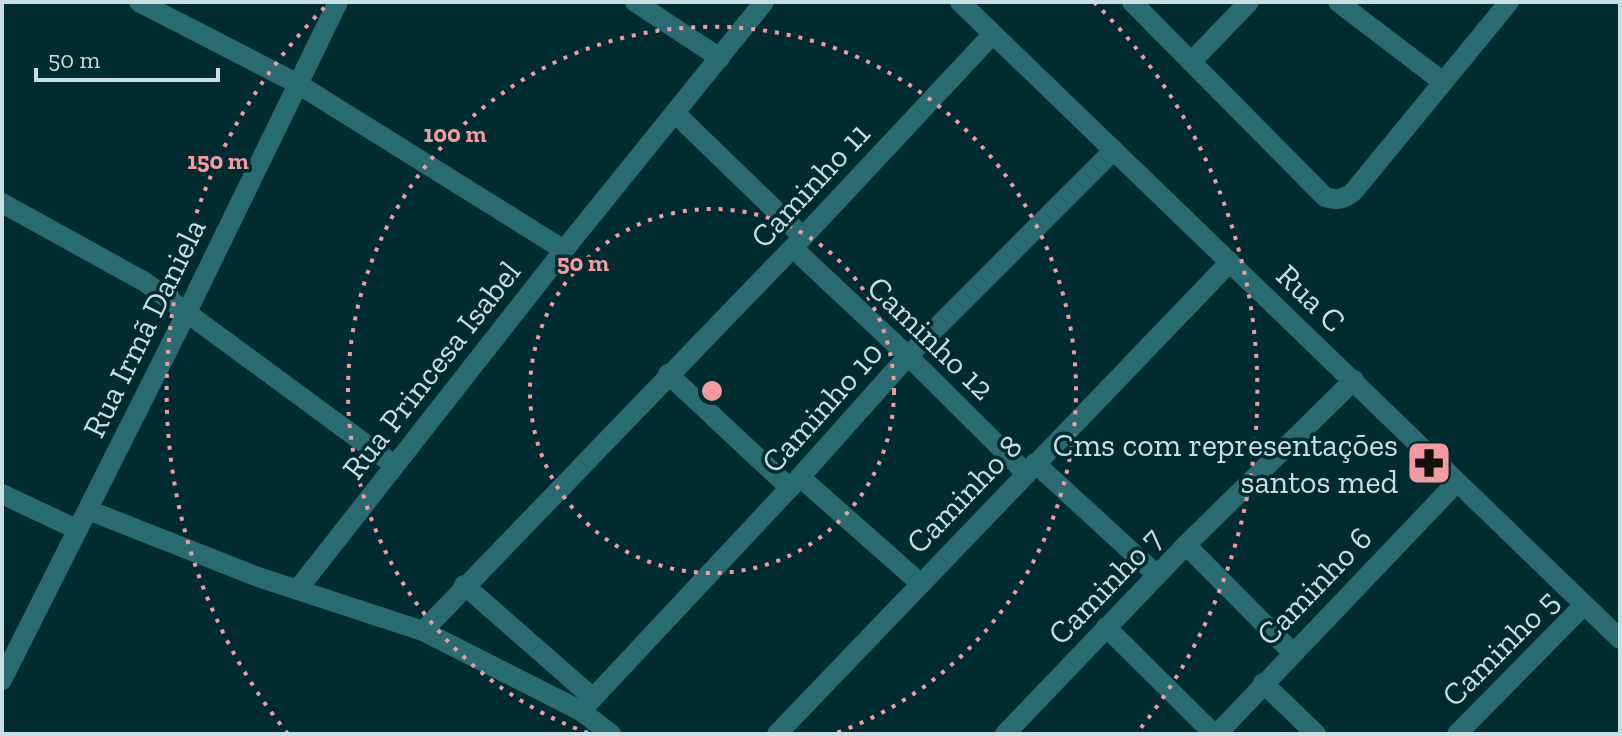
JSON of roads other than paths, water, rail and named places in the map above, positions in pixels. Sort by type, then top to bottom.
[{"type":"street","points":[[139,2],[298,84],[564,250]]},
{"type":"street","name":"Rua Irmã Daniela","points":[[2,680],[338,2]]},
{"type":"street","points":[[635,2],[720,58]]},
{"type":"street","name":"Rua Princesa Isabel","points":[[298,589],[564,250],[764,2]]},
{"type":"street","name":"Rua C","points":[[960,2],[1620,639]]},
{"type":"street","points":[[1132,2],[1325,197],[1332,199],[1347,197],[1354,191],[1509,2]]},
{"type":"street","points":[[1191,62],[1249,2]]},
{"type":"street","points":[[1338,2],[1443,82]]},
{"type":"street","name":"Caminho 11","points":[[423,631],[464,585],[798,243],[992,35]]},
{"type":"street","name":"Caminho 12","points":[[675,113],[908,356],[1030,468],[1157,575]]},
{"type":"street","name":"Caminho 10","points":[[587,705],[908,356],[1114,150]]},
{"type":"street","points":[[2,203],[145,282],[394,465]]},
{"type":"street","name":"Caminho 8","points":[[777,734],[1230,262]]},
{"type":"street","points":[[668,374],[920,583]]},
{"type":"street","name":"Caminho 7","points":[[1005,734],[1186,545],[1354,380]]},
{"type":"street","name":"Caminho 6","points":[[1215,734],[1457,482]]},
{"type":"street","points":[[2,494],[78,530]]},
{"type":"street","points":[[88,510],[243,572],[423,631],[587,705]]},
{"type":"street","points":[[1186,545],[1292,652]]},
{"type":"street","points":[[464,585],[587,705],[611,734]]},
{"type":"street","name":"Caminho 5","points":[[1457,734],[1584,605]]},
{"type":"street","points":[[1106,627],[1215,734]]},
{"type":"street","points":[[1263,683],[1316,734]]},
{"type":"place","name":"Cms com representações santos med","points":[[1429,463]]}]
